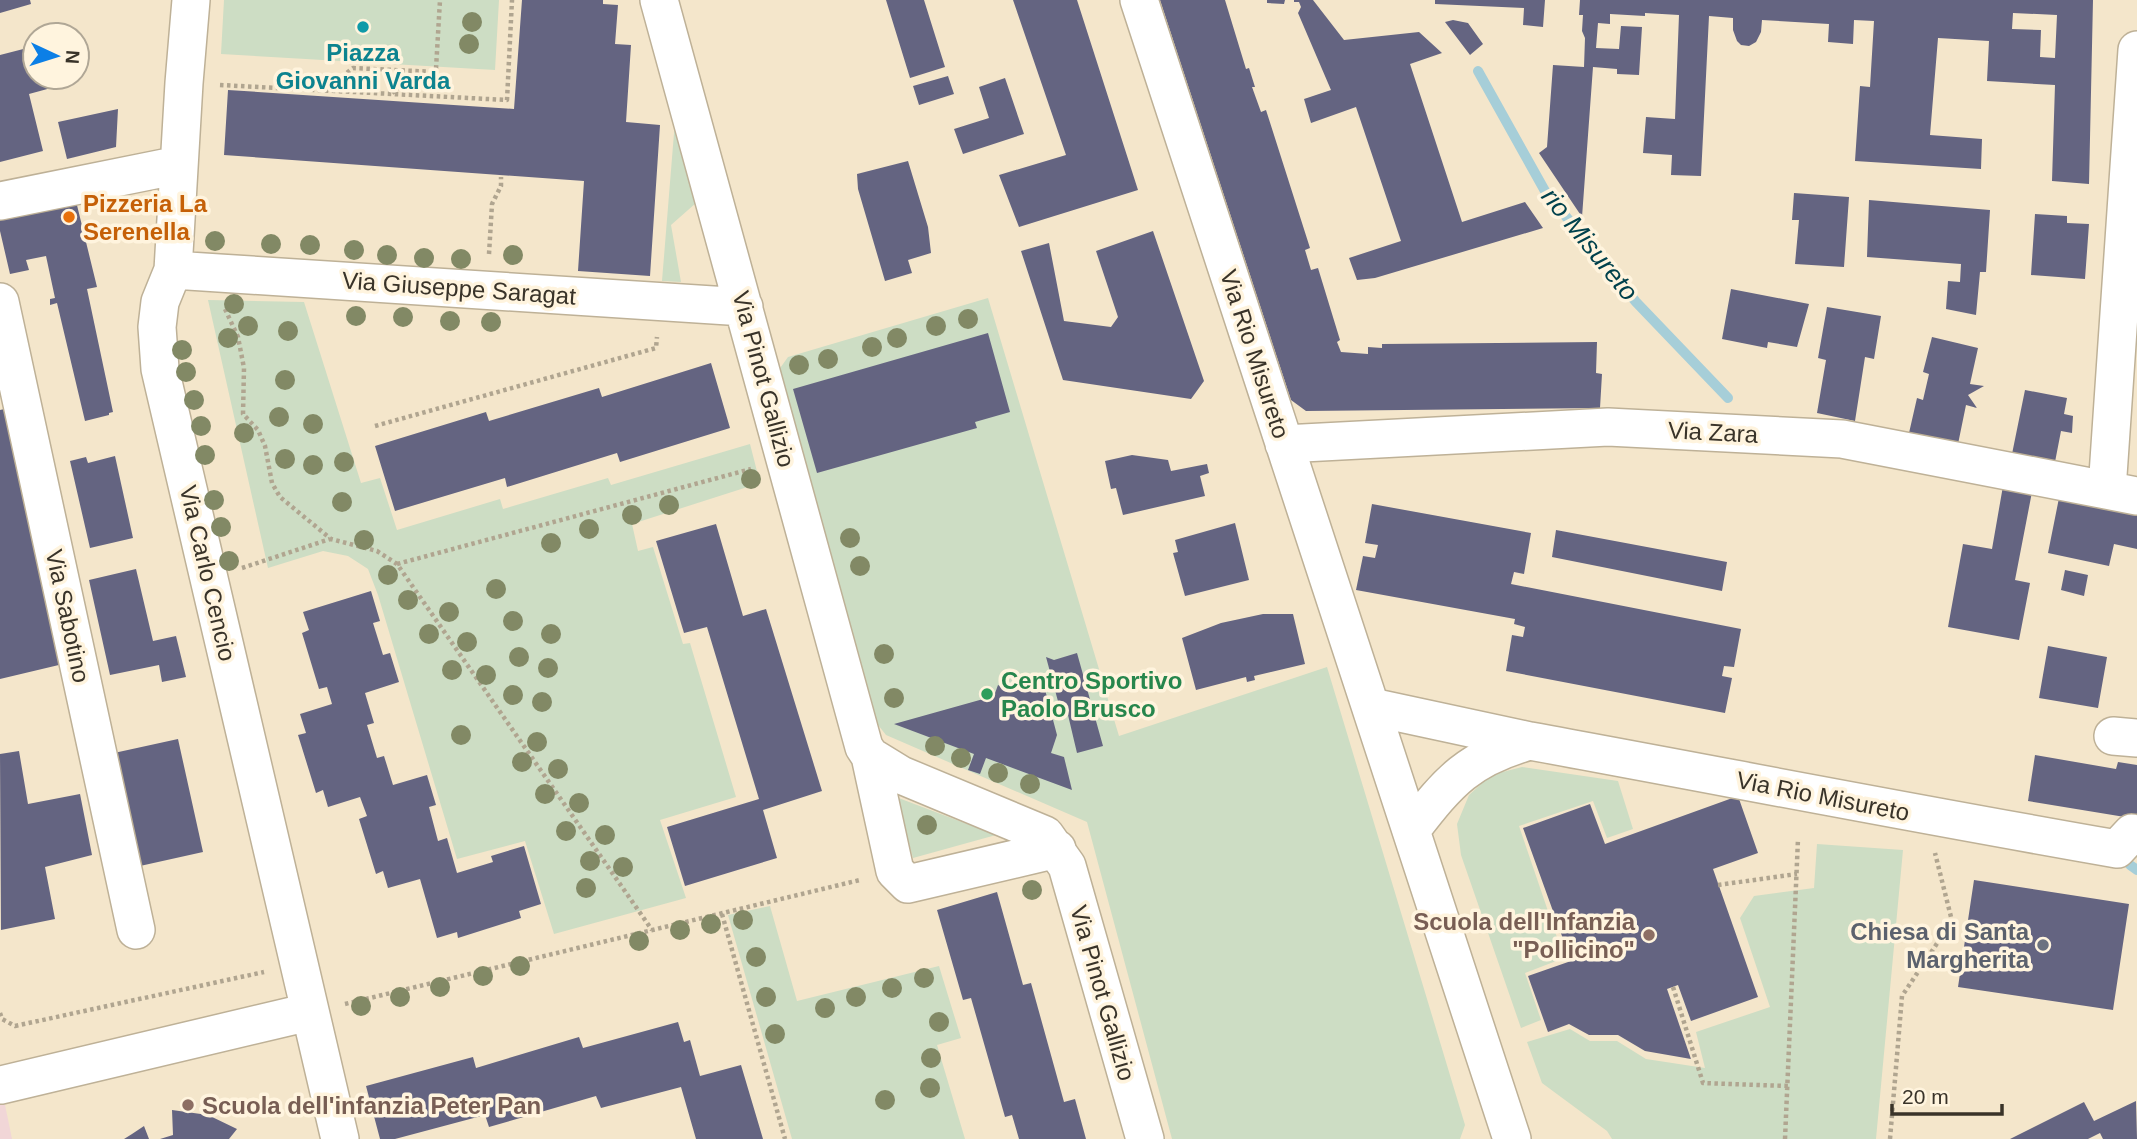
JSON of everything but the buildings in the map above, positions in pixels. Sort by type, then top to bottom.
[{"type":"street","name":"Via Carlo Cencio","points":[[191,0],[173,270],[160,302],[160,369],[340,1139]]},
{"type":"street","name":"Via Pinot Gallizio","points":[[659,0],[864,747],[870,756],[895,872]]},
{"type":"street","name":"Via Rio Misureto","points":[[1139,0],[1512,1139]]},
{"type":"street","points":[[2122,493],[2137,50]]},
{"type":"street","points":[[0,201],[179,166]]},
{"type":"street","name":"Via Giuseppe Saragat","points":[[173,270],[744,307]]},
{"type":"street","name":"Via Sabotino","points":[[0,302],[136,930]]},
{"type":"street","name":"Via Zara","points":[[1284,444],[1608,427],[1842,439],[2122,493]]},
{"type":"street","name":"Via Rio Misureto","points":[[1371,708],[1926,816],[2127,842]]},
{"type":"street","name":"Via Rio Misureto","points":[[1412,829],[1444,787],[1471,765],[1508,747],[1530,741]]},
{"type":"street","name":"Via Pinot Gallizio","points":[[870,756],[901,775],[1045,835],[1057,849],[1067,866],[1145,1139]]},
{"type":"street","points":[[895,872],[908,884],[1057,849]]},
{"type":"street","points":[[1,1085],[309,1012]]},
{"type":"path","points":[[391,94],[403,85],[435,86],[440,0]]},
{"type":"path","points":[[184,83],[507,100],[512,0]]},
{"type":"path","points":[[325,90],[354,68],[436,72]]},
{"type":"path","points":[[489,253],[492,204],[501,186],[501,177]]},
{"type":"path","points":[[211,272],[238,337],[244,368],[243,414],[258,430],[265,446],[272,483],[280,497],[331,539],[377,551],[397,564],[652,930]]},
{"type":"path","points":[[375,426],[656,348],[658,301]]},
{"type":"path","points":[[397,564],[786,459]]},
{"type":"path","points":[[209,579],[331,539]]},
{"type":"path","points":[[1890,1139],[1902,996],[1952,921],[1926,816]]},
{"type":"path","points":[[1786,1139],[1798,839]]},
{"type":"path","points":[[309,1012],[895,872]]},
{"type":"path","points":[[1718,885],[1797,874]]},
{"type":"path","points":[[722,914],[785,1139]]},
{"type":"path","points":[[0,1013],[2,1019],[15,1026],[298,964]]},
{"type":"path","points":[[1673,987],[1703,1083],[1788,1086]]},
{"type":"shaded area","points":[[0,1081],[10,1129],[12,1139],[0,1139]]},
{"type":"green space","name":"Piazza Giovanni Varda","points":[[224,0],[499,0],[495,70],[221,54]]},
{"type":"green space","points":[[675,121],[696,203],[671,225],[681,282],[662,281]]},
{"type":"green space","name":"Centro Sportivo Paolo Brusco","points":[[988,298],[1119,736],[1327,667],[1465,1125],[1460,1139],[1172,1139],[1087,822],[886,735],[875,721],[778,371],[788,357]]},
{"type":"green space","points":[[208,300],[304,302],[361,483],[380,478],[397,530],[500,499],[503,509],[608,478],[611,485],[750,444],[760,483],[632,524],[638,551],[653,547],[683,644],[690,643],[736,797],[660,820],[686,898],[554,934],[525,841],[457,859],[368,569],[348,556],[323,551],[268,568]]},
{"type":"green space","points":[[1522,767],[1618,781],[1633,829],[1607,838],[1593,801],[1519,826],[1564,958],[1525,973],[1541,1020],[1521,1028],[1461,855],[1457,824],[1469,795],[1491,775]]},
{"type":"green space","points":[[896,797],[996,835],[913,858]]},
{"type":"green space","points":[[1817,844],[1903,850],[1876,1139],[1612,1139],[1607,1131],[1542,1083],[1527,1042],[1570,1029],[1590,1041],[1617,1041],[1646,1059],[1705,1068],[1696,1032],[1770,1007],[1740,918],[1754,896],[1814,888]]},
{"type":"green space","points":[[770,906],[797,1001],[939,966],[961,1038],[937,1045],[965,1139],[792,1139],[728,915]]},
{"type":"waterway","name":"rio Misureto","points":[[1478,71],[1545,191],[1636,302],[1728,398]]},
{"type":"waterway","points":[[2130,865],[2137,870]]},
{"type":"place","name":"Piazza Giovanni Varda","points":[[363,27]]},
{"type":"place","name":"Pizzeria La Serenella","points":[[69,217]]},
{"type":"place","name":"Centro Sportivo Paolo Brusco","points":[[987,694]]},
{"type":"place","name":"Scuola dell'Infanzia \"Pollicino\"","points":[[1649,935]]},
{"type":"place","name":"Chiesa di Santa Margherita","points":[[2043,945]]},
{"type":"place","name":"Scuola dell'infanzia Peter Pan","points":[[188,1105]]}]
